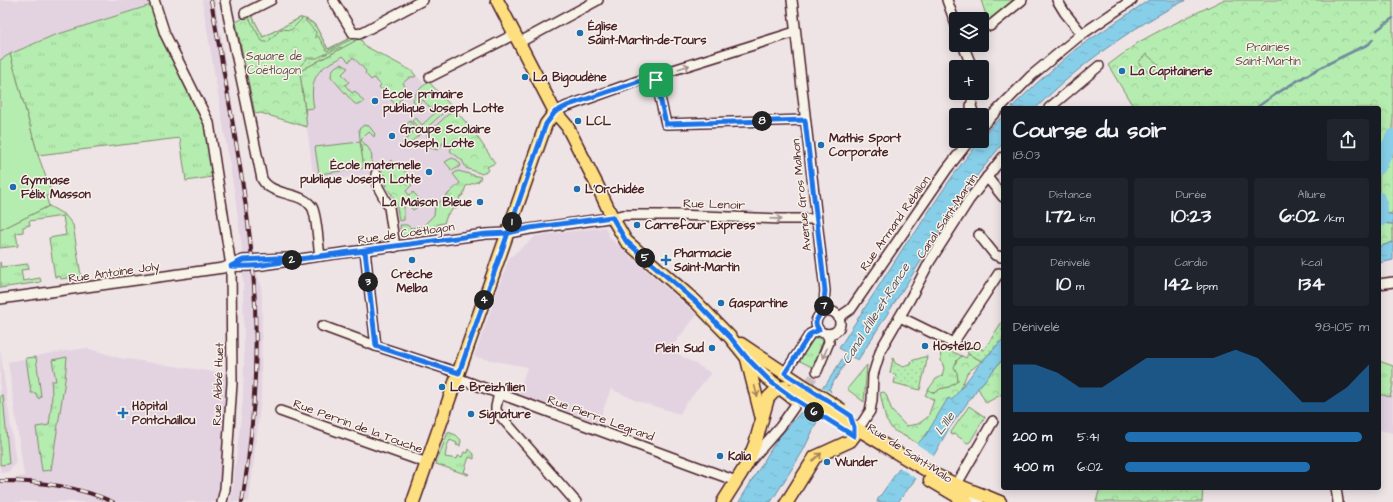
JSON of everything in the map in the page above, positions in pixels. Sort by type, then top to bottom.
[{"type":"main road","name":"Rue de Saint-Malo","points":[[497,0],[555,112],[567,126],[612,217],[626,241],[696,302],[730,337],[747,358],[779,388],[795,394],[849,423],[931,473],[971,500],[1000,502]]},
{"type":"main road","points":[[413,502],[546,124],[555,112]]},
{"type":"main road","name":"Rue de Saint-Malo","points":[[730,337],[785,373],[795,394],[849,423]]},
{"type":"main road","points":[[747,358],[762,413],[761,425]]},
{"type":"main road","points":[[723,502],[746,464],[761,425],[768,398],[779,388]]},
{"type":"main road","points":[[787,502],[815,457],[850,441],[849,423]]},
{"type":"street","name":"Rue Abbé Huet","points":[[154,0],[165,34],[209,123],[231,266],[232,383],[225,489],[222,502]]},
{"type":"street","points":[[225,0],[262,179],[265,184],[271,188],[306,201],[311,206],[314,215],[320,256]]},
{"type":"street","points":[[245,13],[271,0]]},
{"type":"street","points":[[333,0],[353,33],[359,34],[423,0]]},
{"type":"street","points":[[430,77],[518,38],[598,0]]},
{"type":"street","name":"Avenue Gros Malhon","points":[[792,0],[825,291],[822,312]]},
{"type":"street","points":[[947,0],[951,12]]},
{"type":"street","points":[[990,26],[1022,0]]},
{"type":"street","points":[[1057,0],[1065,13],[1082,34]]},
{"type":"street","points":[[989,118],[1031,76],[1082,34],[1132,0]]},
{"type":"street","points":[[555,112],[569,105],[655,76],[795,32]]},
{"type":"street","points":[[1051,106],[1099,66]]},
{"type":"street","points":[[655,76],[666,124],[805,120]]},
{"type":"street","name":"Rue Armand Rébillon","points":[[828,334],[832,334],[840,324],[836,314],[851,309],[947,169],[964,148]]},
{"type":"street","name":"Canal Saint-Martin","points":[[849,423],[870,411],[873,375],[880,352],[930,261],[969,200],[1001,160]]},
{"type":"street","points":[[376,174],[377,184],[389,207],[395,247]]},
{"type":"street","points":[[987,177],[1001,194]]},
{"type":"street","name":"Rue Lenoir","points":[[612,217],[624,215],[676,215],[816,219]]},
{"type":"street","name":"Rue de Coëtlogon","points":[[231,266],[244,267],[277,264],[320,256],[486,234],[508,233],[530,228],[612,217]]},
{"type":"street","points":[[979,234],[995,255],[1001,257]]},
{"type":"street","points":[[365,251],[376,346]]},
{"type":"street","name":"Rue Antoine Joly","points":[[0,299],[200,272],[231,266]]},
{"type":"street","points":[[900,317],[953,343],[999,273]]},
{"type":"street","points":[[1381,284],[1393,282]]},
{"type":"street","name":"Avenue Gros Malhon","points":[[825,291],[836,314]]},
{"type":"street","points":[[817,371],[830,342],[828,334],[825,334],[817,327],[816,320],[822,312],[826,310],[836,314]]},
{"type":"street","name":"Rue Pierre Legrand","points":[[322,326],[458,376],[499,394],[736,481]]},
{"type":"street","points":[[785,373],[810,334],[819,330]]},
{"type":"street","points":[[499,394],[496,411],[576,502]]},
{"type":"street","points":[[746,464],[780,427],[795,394]]},
{"type":"street","name":"Rue Perrin de la Touche","points":[[280,410],[427,463]]},
{"type":"street","points":[[953,488],[993,421]]},
{"type":"street","points":[[1336,490],[1338,502]]},
{"type":"shaded area","points":[[0,0],[149,0],[151,5],[52,36],[10,54],[0,60]]},
{"type":"shaded area","points":[[202,0],[215,0],[247,194],[255,256],[243,257],[235,196]]},
{"type":"shaded area","name":"Groupe Scolaire Joseph Lotte","points":[[360,38],[365,46],[412,71],[425,84],[429,82],[472,129],[491,157],[470,169],[450,213],[448,213],[444,223],[438,225],[439,231],[401,236],[396,201],[385,185],[385,175],[372,174],[314,182],[300,73],[302,70]]},
{"type":"shaded area","points":[[605,227],[610,238],[697,315],[670,349],[711,373],[685,405],[680,414],[637,401],[611,389],[598,423],[518,394],[527,367],[474,357],[509,258],[536,236]]},
{"type":"shaded area","points":[[256,269],[261,285],[262,298],[261,398],[249,502],[230,502],[243,399],[243,274],[245,270]]},
{"type":"shaded area","points":[[0,348],[16,463],[8,472],[0,473]]},
{"type":"shaded area","name":"Hôpital Pontchaillou","points":[[87,348],[120,358],[235,375],[222,502],[0,502],[0,481],[24,476],[8,362],[51,353]]},
{"type":"shaded area","points":[[1381,362],[1393,366],[1393,433],[1381,430]]},
{"type":"green space","points":[[981,0],[1015,0],[989,20],[989,12],[985,12]]},
{"type":"green space","name":"Prairies Saint-Martin","points":[[1223,0],[1393,0],[1393,210],[1391,214],[1381,212],[1381,106],[1133,106],[1108,65],[1139,42]]},
{"type":"green space","points":[[151,5],[162,38],[204,119],[212,177],[186,181],[180,138],[38,155],[10,54],[52,36]]},
{"type":"green space","name":"Square de Coëtlogon","points":[[251,14],[263,37],[300,18],[308,20],[315,25],[328,49],[350,38],[355,41],[302,70],[300,73],[307,127],[261,113],[255,114],[236,22]]},
{"type":"green space","points":[[251,14],[263,37],[300,18],[302,19],[291,30],[281,29],[268,42],[264,42],[261,40],[248,16]]},
{"type":"green space","points":[[306,19],[315,25],[328,49],[350,38],[352,39],[327,51],[318,36],[315,38],[316,32],[306,21]]},
{"type":"green space","points":[[360,38],[365,46],[412,71],[416,76],[410,77],[403,83],[406,88],[403,96],[396,105],[391,100],[394,97],[385,88],[382,90],[379,87],[381,85],[374,78],[371,80],[365,73],[366,71],[353,57],[349,62],[343,56],[327,65],[318,74],[313,84],[314,108],[305,109],[306,117],[299,67],[302,69]]},
{"type":"green space","points":[[340,47],[342,48],[302,70],[299,67],[308,58],[317,58]]},
{"type":"green space","points":[[10,54],[38,155],[52,194],[46,196],[49,206],[0,230],[0,60]]},
{"type":"green space","points":[[1146,54],[1159,65],[1151,74],[1138,63]]},
{"type":"green space","points":[[342,64],[348,68],[342,74],[349,82],[345,85],[352,93],[355,91],[364,102],[361,104],[355,104],[331,77],[334,68],[337,65]]},
{"type":"green space","points":[[429,82],[451,106],[422,132],[412,121],[415,117],[422,125],[435,113],[423,100],[417,105],[413,101],[419,90]]},
{"type":"green space","points":[[454,109],[472,129],[495,163],[487,167],[489,170],[482,174],[466,168],[462,160],[450,151],[452,147],[444,141],[438,150],[430,148],[427,134]]},
{"type":"green space","points":[[410,121],[420,134],[405,146],[402,143],[413,133],[406,125]]},
{"type":"green space","points":[[364,125],[369,126],[375,134],[374,137],[369,132],[361,140],[368,148],[372,157],[371,165],[363,167],[359,129]]},
{"type":"green space","points":[[360,142],[364,168],[319,174],[315,147]]},
{"type":"green space","points":[[452,158],[457,160],[461,165],[451,171],[445,162]]},
{"type":"green space","points":[[391,160],[396,166],[398,164],[409,176],[407,179],[412,185],[406,191],[409,195],[413,192],[423,203],[413,210],[410,207],[410,201],[407,199],[404,208],[404,220],[399,221],[396,201],[385,185],[385,175],[379,174]]},
{"type":"green space","points":[[458,171],[481,177],[479,181],[466,186],[456,209],[453,208],[450,213],[448,213],[444,223],[438,224],[439,231],[401,236],[400,225],[407,225],[411,228],[423,226],[434,215],[435,206],[460,183],[453,174]]},
{"type":"green space","points":[[49,206],[65,215],[73,225],[81,276],[61,279],[60,276],[55,277],[49,238],[66,235],[63,216],[29,221],[30,225],[23,227],[23,232],[16,233],[18,246],[0,248],[0,230]]},
{"type":"green space","points":[[1381,223],[1393,224],[1393,242],[1381,246]]},
{"type":"green space","points":[[0,262],[1,267],[28,264],[29,269],[21,270],[23,281],[40,278],[41,282],[0,288]]},
{"type":"green space","points":[[1001,323],[1001,341],[982,361],[968,354],[966,341],[984,350]]},
{"type":"green space","points":[[816,338],[821,338],[825,344],[814,368],[800,361],[812,341]]},
{"type":"green space","points":[[940,348],[944,348],[962,356],[957,360],[958,381],[949,387],[940,389],[935,393],[928,390],[936,379],[942,376],[944,368],[941,360]]},
{"type":"green space","points":[[968,354],[982,361],[967,373],[958,397],[919,444],[893,430],[886,420],[880,393],[884,392],[886,394],[892,411],[906,426],[918,424],[928,417],[934,400],[925,395],[928,390],[935,393],[940,389],[949,387],[958,381],[957,373],[954,367],[957,360],[962,356],[966,358]]},
{"type":"green space","points":[[927,356],[920,390],[894,383],[896,375],[890,373],[893,358],[895,363],[903,367],[912,364],[911,361]]},
{"type":"green space","points":[[36,357],[41,396],[39,399],[36,393],[31,393],[26,358]]},
{"type":"green space","points":[[67,357],[65,380],[51,470],[42,471],[36,427],[49,425],[52,398],[51,381],[56,381],[52,360]]},
{"type":"green space","points":[[1001,361],[1001,395],[986,403],[978,388]]},
{"type":"green space","points":[[1381,362],[1393,366],[1393,385],[1390,397],[1381,395]]},
{"type":"green space","points":[[867,365],[864,402],[847,389]]},
{"type":"green space","points":[[3,395],[9,464],[0,465],[0,396]]},
{"type":"green space","points":[[969,406],[985,417],[970,442],[967,443],[955,434],[952,435],[951,432]]},
{"type":"green space","points":[[448,432],[456,435],[461,440],[460,446],[456,445],[457,443],[450,440],[445,457],[457,459],[458,456],[462,457],[464,452],[468,453],[469,449],[474,454],[474,459],[469,457],[464,472],[469,474],[468,475],[436,464]]},
{"type":"green space","points":[[1099,490],[1203,490],[1202,502],[1096,502]]},
{"type":"water","points":[[1149,0],[1186,0],[1146,22],[1107,48],[1070,76],[1038,106],[1013,106],[1076,49]]},
{"type":"water","name":"Canal d'Ille-et-Rance","points":[[1001,118],[1001,146],[959,198],[928,250],[858,360],[850,356],[829,389],[831,391],[815,420],[817,422],[803,451],[771,502],[739,502],[776,441],[801,412],[804,413],[823,386],[825,386],[846,353],[839,348],[909,239],[915,233],[962,163],[974,148],[989,148],[989,130]]},
{"type":"water","points":[[1381,211],[1393,215],[1393,224],[1381,223]]},
{"type":"water","points":[[1393,242],[1393,260],[1381,263],[1381,246]]},
{"type":"water","name":"L'Ille","points":[[1001,341],[1001,361],[978,388],[948,430],[934,455],[898,502],[877,502],[915,446],[926,435],[948,398],[952,400],[978,366]]},
{"type":"pier","points":[[820,386],[832,393],[817,420],[819,423],[799,411],[803,411]]},
{"type":"pier","points":[[915,443],[935,456],[917,479],[899,467]]},
{"type":"waterway","points":[[1377,30],[1393,18]]},
{"type":"waterway","points":[[1259,106],[1325,65],[1369,44],[1373,39]]},
{"type":"waterway","points":[[1381,163],[1393,136]]},
{"type":"tunnel","points":[[794,407],[817,371]]},
{"type":"railway","points":[[211,0],[235,134],[250,235],[255,298],[255,386],[250,444],[242,502]]},
{"type":"railway","points":[[0,481],[43,483],[72,488],[113,502]]},
{"type":"place","name":"Église Saint-Martin-de-Tours","points":[[580,33]]},
{"type":"place","name":"La Capitainerie","points":[[1122,71]]},
{"type":"place","name":"La Bigoudène","points":[[525,77]]},
{"type":"place","name":"École primaire publique Joseph Lotte","points":[[375,101]]},
{"type":"place","name":"LCL","points":[[578,121]]},
{"type":"place","name":"Groupe Scolaire Joseph Lotte","points":[[392,136]]},
{"type":"place","name":"Mathis Sport Corporate","points":[[821,145]]},
{"type":"place","name":"École maternelle publique Joseph Lotte","points":[[429,172]]},
{"type":"place","name":"Gymnase Félix Masson","points":[[13,187]]},
{"type":"place","name":"L'Orchidée","points":[[577,189]]},
{"type":"place","name":"La Maison Bleue","points":[[480,202]]},
{"type":"place","name":"Carrefour Express","points":[[637,225]]},
{"type":"place","name":"Crèche Melba","points":[[412,260]]},
{"type":"place","name":"Pharmacie Saint-Martin","points":[[666,260]]},
{"type":"place","name":"Gaspartine","points":[[721,303]]},
{"type":"place","name":"Hostel20","points":[[925,346]]},
{"type":"place","name":"Plein Sud","points":[[712,348]]},
{"type":"place","name":"Le Breizh’ilien","points":[[442,387]]},
{"type":"place","name":"Hôpital Pontchaillou","points":[[123,413]]},
{"type":"place","name":"Signature","points":[[471,414]]},
{"type":"place","name":"Kalia","points":[[720,456]]},
{"type":"place","name":"Wunder","points":[[827,462]]},
{"type":"route","points":[[656,80],[655,76],[638,81],[569,105],[555,112],[546,124],[508,233],[495,233],[428,241],[365,251],[299,259],[277,264],[244,267],[231,266],[243,260],[276,258],[299,259],[320,256],[365,251],[376,346],[459,373],[508,233],[530,228],[612,217],[618,230],[626,241],[696,302],[771,382],[793,398],[854,436],[854,427],[850,415],[785,373],[810,334],[819,330],[816,320],[823,309],[825,291],[805,120],[666,124],[656,80]]}]
